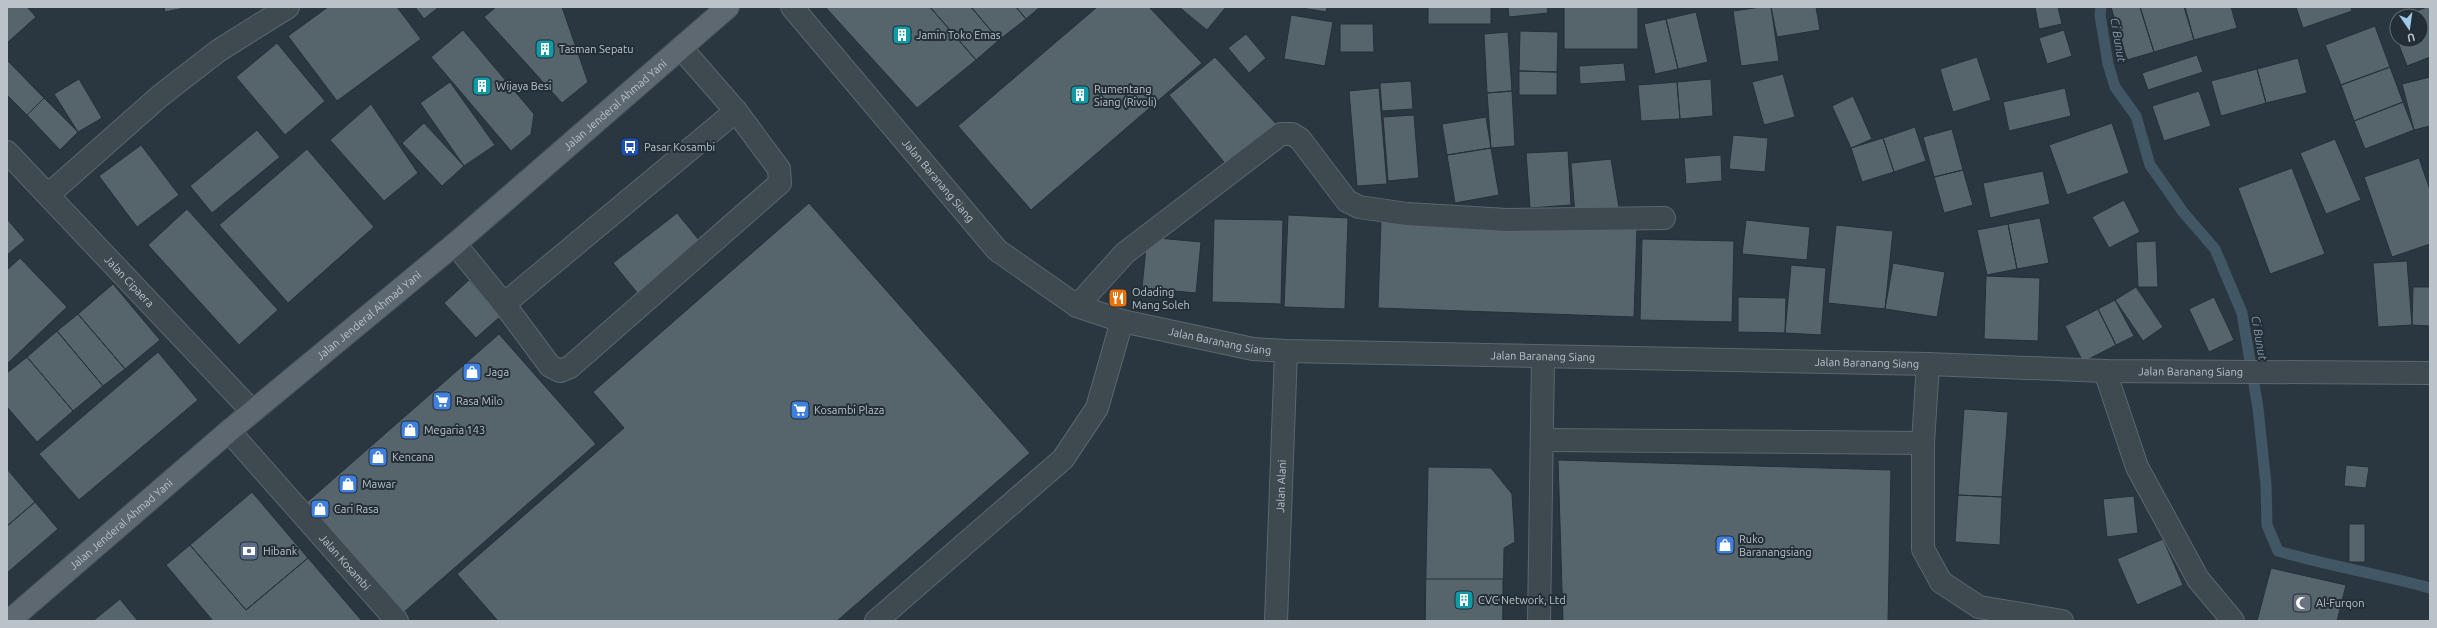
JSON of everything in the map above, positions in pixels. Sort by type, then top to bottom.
[{"type":"main road","name":"Jalan Jenderal Ahmad Yani","points":[[9,621],[252,411],[455,244],[728,7]]},
{"type":"street","points":[[48,196],[160,96],[218,51],[288,7]]},
{"type":"street","name":"Jalan Baranang Siang","points":[[792,7],[998,250],[1077,306],[1122,321],[1254,349],[1543,357],[1928,364],[2105,371],[2430,373]]},
{"type":"street","points":[[455,244],[504,304],[550,366],[560,371],[570,367],[780,183],[780,169],[736,110],[681,48]]},
{"type":"street","points":[[504,304],[736,110]]},
{"type":"street","points":[[1077,306],[1125,253],[1281,134],[1292,134],[1300,139],[1347,201],[1359,208],[1407,214],[1507,220],[1664,218]]},
{"type":"street","name":"Jalan Cipaera","points":[[7,152],[252,411]]},
{"type":"street","points":[[876,621],[1063,459],[1097,408],[1122,321]]},
{"type":"street","name":"Jalan Alani","points":[[1276,621],[1286,350]]},
{"type":"street","points":[[1539,621],[1543,357]]},
{"type":"street","points":[[1928,364],[1923,443],[1923,549],[1941,582],[1979,614],[2062,621]]},
{"type":"street","points":[[2105,371],[2137,467],[2198,579],[2232,621]]},
{"type":"street","name":"Jalan Kosambi","points":[[229,431],[397,621]]},
{"type":"street","points":[[1542,440],[1923,443]]},
{"type":"building","points":[[7,7],[27,7],[36,17],[7,43]]},
{"type":"building","points":[[164,7],[189,7],[165,12]]},
{"type":"building","points":[[328,7],[397,7],[421,39],[337,101],[288,36]]},
{"type":"building","points":[[415,7],[439,7],[424,19]]},
{"type":"building","name":"Tasman Sepatu","points":[[496,7],[562,7],[588,82],[562,103],[484,17]]},
{"type":"building","name":"Jamin Toko Emas","points":[[827,7],[930,7],[976,60],[917,108],[827,9]]},
{"type":"building","points":[[930,7],[971,7],[999,40],[976,60]]},
{"type":"building","points":[[971,7],[1016,7],[1026,19],[999,40]]},
{"type":"building","points":[[1016,7],[1040,7],[1026,19]]},
{"type":"building","name":"Rumentang Siang (Rivoli)","points":[[1097,7],[1149,7],[1202,63],[1031,210],[958,126]]},
{"type":"building","points":[[1179,7],[1226,7],[1207,30]]},
{"type":"building","points":[[1296,7],[1327,7],[1326,12]]},
{"type":"building","points":[[1428,7],[1491,7],[1491,24],[1428,24]]},
{"type":"building","points":[[1508,7],[1547,7],[1548,13],[1509,17]]},
{"type":"building","points":[[1564,7],[1638,7],[1638,49],[1564,49]]},
{"type":"building","points":[[1771,7],[1779,61],[1741,66],[1733,11]]},
{"type":"building","points":[[1771,7],[1816,7],[1820,30],[1777,37]]},
{"type":"building","points":[[2035,7],[2058,7],[2062,24],[2039,29]]},
{"type":"building","points":[[2111,7],[2140,7],[2154,52],[2127,60]]},
{"type":"building","points":[[2140,7],[2184,7],[2194,40],[2154,52]]},
{"type":"building","points":[[2185,7],[2231,7],[2237,28],[2194,40]]},
{"type":"building","points":[[2296,7],[2351,7],[2352,11],[2303,28]]},
{"type":"building","points":[[2430,7],[2430,57],[2407,66],[2400,48],[2429,48],[2429,8],[2424,8]]},
{"type":"building","points":[[1696,12],[1708,62],[1678,69],[1666,19]]},
{"type":"building","points":[[1291,15],[1333,22],[1325,66],[1284,59]]},
{"type":"building","points":[[1666,19],[1678,69],[1655,74],[1644,24]]},
{"type":"building","points":[[1340,24],[1373,24],[1374,52],[1340,52]]},
{"type":"building","points":[[2375,26],[2390,67],[2341,85],[2325,45]]},
{"type":"building","name":"Wijaya Besi","points":[[463,30],[534,114],[531,134],[511,151],[431,57]]},
{"type":"building","points":[[2064,30],[2072,56],[2047,64],[2039,38]]},
{"type":"building","points":[[1520,31],[1558,32],[1557,72],[1519,71]]},
{"type":"building","points":[[1508,32],[1512,91],[1487,93],[1484,34]]},
{"type":"building","points":[[1246,34],[1266,58],[1249,73],[1228,48]]},
{"type":"building","points":[[277,43],[325,101],[285,135],[236,77]]},
{"type":"building","points":[[2197,55],[2203,72],[2148,90],[2142,73]]},
{"type":"building","points":[[1215,57],[1279,127],[1228,167],[1169,95]]},
{"type":"building","points":[[1977,57],[1991,100],[1953,112],[1940,69]]},
{"type":"building","points":[[2298,58],[2307,93],[2266,103],[2257,69]]},
{"type":"building","points":[[7,60],[44,98],[27,115],[7,95]]},
{"type":"building","points":[[1624,63],[1626,81],[1580,84],[1579,66]]},
{"type":"building","points":[[2390,67],[2403,102],[2354,121],[2341,85]]},
{"type":"building","points":[[2257,69],[2266,103],[2221,116],[2211,81]]},
{"type":"building","points":[[1519,71],[1557,72],[1557,95],[1519,95]]},
{"type":"building","points":[[1783,74],[1795,117],[1764,125],[1752,82]]},
{"type":"building","points":[[2430,77],[2430,126],[2414,130],[2402,84]]},
{"type":"building","points":[[79,79],[102,118],[78,132],[54,94]]},
{"type":"building","points":[[1711,79],[1713,116],[1680,119],[1677,82]]},
{"type":"building","points":[[1411,81],[1413,109],[1382,111],[1380,83]]},
{"type":"building","points":[[450,82],[495,145],[464,166],[420,103]]},
{"type":"building","points":[[1677,82],[1680,119],[1641,121],[1638,85]]},
{"type":"building","points":[[1379,88],[1387,184],[1357,186],[1349,91]]},
{"type":"building","points":[[2065,88],[2071,116],[2009,131],[2003,102]]},
{"type":"building","points":[[1512,91],[1515,146],[1491,148],[1487,93]]},
{"type":"building","points":[[2199,91],[2211,126],[2164,141],[2152,106]]},
{"type":"building","points":[[1853,96],[1872,139],[1851,148],[1832,106]]},
{"type":"building","points":[[44,98],[78,132],[60,150],[27,115]]},
{"type":"building","points":[[2403,102],[2414,130],[2365,149],[2354,121]]},
{"type":"building","points":[[371,104],[418,173],[384,201],[330,140]]},
{"type":"building","points":[[1414,115],[1419,178],[1388,181],[1383,117]]},
{"type":"building","points":[[1486,117],[1491,148],[1447,155],[1442,124]]},
{"type":"building","points":[[424,123],[464,166],[442,186],[402,143]]},
{"type":"building","points":[[2112,123],[2129,173],[2067,195],[2049,145]]},
{"type":"building","points":[[1915,127],[1926,161],[1894,172],[1883,138]]},
{"type":"building","points":[[1952,129],[1963,170],[1934,177],[1923,137]]},
{"type":"building","points":[[257,130],[280,157],[212,213],[190,186]]},
{"type":"building","points":[[1733,135],[1768,138],[1765,172],[1729,169]]},
{"type":"building","points":[[1883,138],[1894,172],[1862,182],[1851,148]]},
{"type":"building","points":[[2335,139],[2361,200],[2326,214],[2300,153]]},
{"type":"building","points":[[141,145],[179,195],[137,227],[99,176]]},
{"type":"building","points":[[1491,148],[1499,195],[1455,203],[1447,155]]},
{"type":"building","points":[[307,149],[374,227],[288,303],[219,225]]},
{"type":"building","points":[[1568,151],[1571,205],[1530,208],[1526,153]]},
{"type":"building","points":[[1721,155],[1722,181],[1686,184],[1684,158]]},
{"type":"building","points":[[2419,158],[2430,190],[2430,244],[2392,257],[2364,177]]},
{"type":"building","points":[[1611,159],[1619,208],[1575,215],[1571,163]]},
{"type":"building","points":[[2292,168],[2325,254],[2270,274],[2238,188]]},
{"type":"building","points":[[1963,170],[1973,205],[1944,213],[1934,177]]},
{"type":"building","points":[[2043,171],[2050,204],[1990,218],[1983,183]]},
{"type":"building","points":[[2124,200],[2140,232],[2109,248],[2092,217]]},
{"type":"building","name":"Kosambi Plaza","points":[[809,203],[1030,453],[837,621],[498,621],[457,574],[624,428],[593,392]]},
{"type":"building","points":[[187,209],[278,310],[239,345],[148,245]]},
{"type":"building","points":[[677,213],[703,245],[639,295],[613,263]]},
{"type":"building","points":[[1288,215],[1348,218],[1345,309],[1284,307]]},
{"type":"building","points":[[2040,218],[2049,263],[2017,269],[2008,224]]},
{"type":"building","points":[[7,219],[25,240],[7,255]]},
{"type":"building","points":[[1214,219],[1283,220],[1281,304],[1212,302]]},
{"type":"building","points":[[1381,220],[1637,228],[1634,317],[1378,308]]},
{"type":"building","points":[[1746,220],[1810,227],[1807,260],[1742,254]]},
{"type":"building","points":[[2008,224],[2017,269],[1987,275],[1977,230]]},
{"type":"building","points":[[1836,225],[1893,231],[1885,309],[1828,303]]},
{"type":"building","points":[[1147,237],[1201,242],[1196,293],[1142,288]]},
{"type":"building","points":[[1642,239],[1734,241],[1732,322],[1640,320]]},
{"type":"building","points":[[2156,241],[2158,287],[2138,287],[2136,242]]},
{"type":"building","points":[[20,258],[67,307],[7,364],[7,270]]},
{"type":"building","points":[[2407,261],[2412,325],[2378,327],[2373,263]]},
{"type":"building","points":[[1893,263],[1945,272],[1937,317],[1885,309]]},
{"type":"building","points":[[1791,265],[1826,268],[1821,335],[1785,333]]},
{"type":"building","points":[[1986,276],[2040,278],[2038,341],[1984,339]]},
{"type":"building","points":[[469,280],[501,316],[476,338],[444,303]]},
{"type":"building","points":[[113,284],[160,340],[125,369],[78,314]]},
{"type":"building","points":[[2136,287],[2163,327],[2143,341],[2115,300]]},
{"type":"building","points":[[2413,287],[2430,287],[2430,326],[2412,325]]},
{"type":"building","points":[[1738,297],[1786,298],[1785,333],[1738,332]]},
{"type":"building","points":[[2214,297],[2234,340],[2209,352],[2189,309]]},
{"type":"building","points":[[2115,300],[2134,336],[2116,345],[2098,309]]},
{"type":"building","points":[[2098,309],[2116,345],[2083,362],[2065,326]]},
{"type":"building","points":[[78,314],[125,369],[103,386],[57,331]]},
{"type":"building","points":[[57,331],[103,386],[73,411],[27,357]]},
{"type":"building","points":[[499,334],[596,444],[403,613],[306,503]]},
{"type":"building","points":[[158,352],[198,400],[79,500],[39,454]]},
{"type":"building","points":[[27,357],[73,411],[37,442],[7,407],[7,373]]},
{"type":"building","points":[[1964,409],[2008,412],[2002,497],[1958,495]]},
{"type":"building","name":"Ruko Baranangsiang","points":[[1558,460],[1891,470],[1888,621],[1563,621]]},
{"type":"building","points":[[2346,465],[2369,467],[2366,488],[2344,486]]},
{"type":"building","points":[[1428,467],[1491,468],[1512,494],[1515,542],[1504,548],[1503,621],[1425,621]]},
{"type":"building","points":[[7,469],[35,502],[7,526]]},
{"type":"building","name":"Hibank","points":[[252,492],[308,558],[246,610],[190,545]]},
{"type":"building","points":[[1958,495],[2002,497],[2000,545],[1955,542]]},
{"type":"building","points":[[2134,496],[2138,533],[2107,537],[2103,499]]},
{"type":"building","points":[[35,502],[58,529],[7,573],[7,526]]},
{"type":"building","points":[[2349,524],[2365,524],[2365,562],[2349,562]]},
{"type":"building","points":[[2163,539],[2183,585],[2137,605],[2117,559]]},
{"type":"building","points":[[190,545],[246,610],[308,558],[362,621],[213,621],[166,565]]},
{"type":"building","name":"Al-Furqon","points":[[2271,568],[2346,585],[2337,621],[2257,621]]},
{"type":"building","name":"CVC Network, Ltd","points":[[1425,579],[1503,579],[1503,621],[1425,621]]},
{"type":"building","points":[[120,599],[138,621],[93,621]]},
{"type":"waterway","name":"Ci Bunut","points":[[2101,7],[2100,15],[2108,64],[2115,87],[2136,116],[2150,165],[2183,212],[2215,249],[2242,313],[2258,408],[2266,485],[2267,525],[2278,551],[2430,588]]},
{"type":"place","name":"Jamin Toko Emas","points":[[902,35]]},
{"type":"place","name":"Tasman Sepatu","points":[[545,49]]},
{"type":"place","name":"Wijaya Besi","points":[[482,86]]},
{"type":"place","name":"Rumentang Siang (Rivoli)","points":[[1080,95]]},
{"type":"place","name":"Pasar Kosambi","points":[[630,147]]},
{"type":"place","name":"Odading Mang Soleh","points":[[1118,298]]},
{"type":"place","name":"Jaga","points":[[472,372]]},
{"type":"place","name":"Rasa Milo","points":[[442,401]]},
{"type":"place","name":"Kosambi Plaza","points":[[800,410]]},
{"type":"place","name":"Megaria 143","points":[[410,430]]},
{"type":"place","name":"Kencana","points":[[378,457]]},
{"type":"place","name":"Mawar","points":[[348,484]]},
{"type":"place","name":"Cari Rasa","points":[[320,509]]},
{"type":"place","name":"Ruko Baranangsiang","points":[[1725,545]]},
{"type":"place","name":"Hibank","points":[[249,551]]},
{"type":"place","name":"CVC Network, Ltd","points":[[1464,600]]},
{"type":"place","name":"Al-Furqon","points":[[2302,603]]}]
